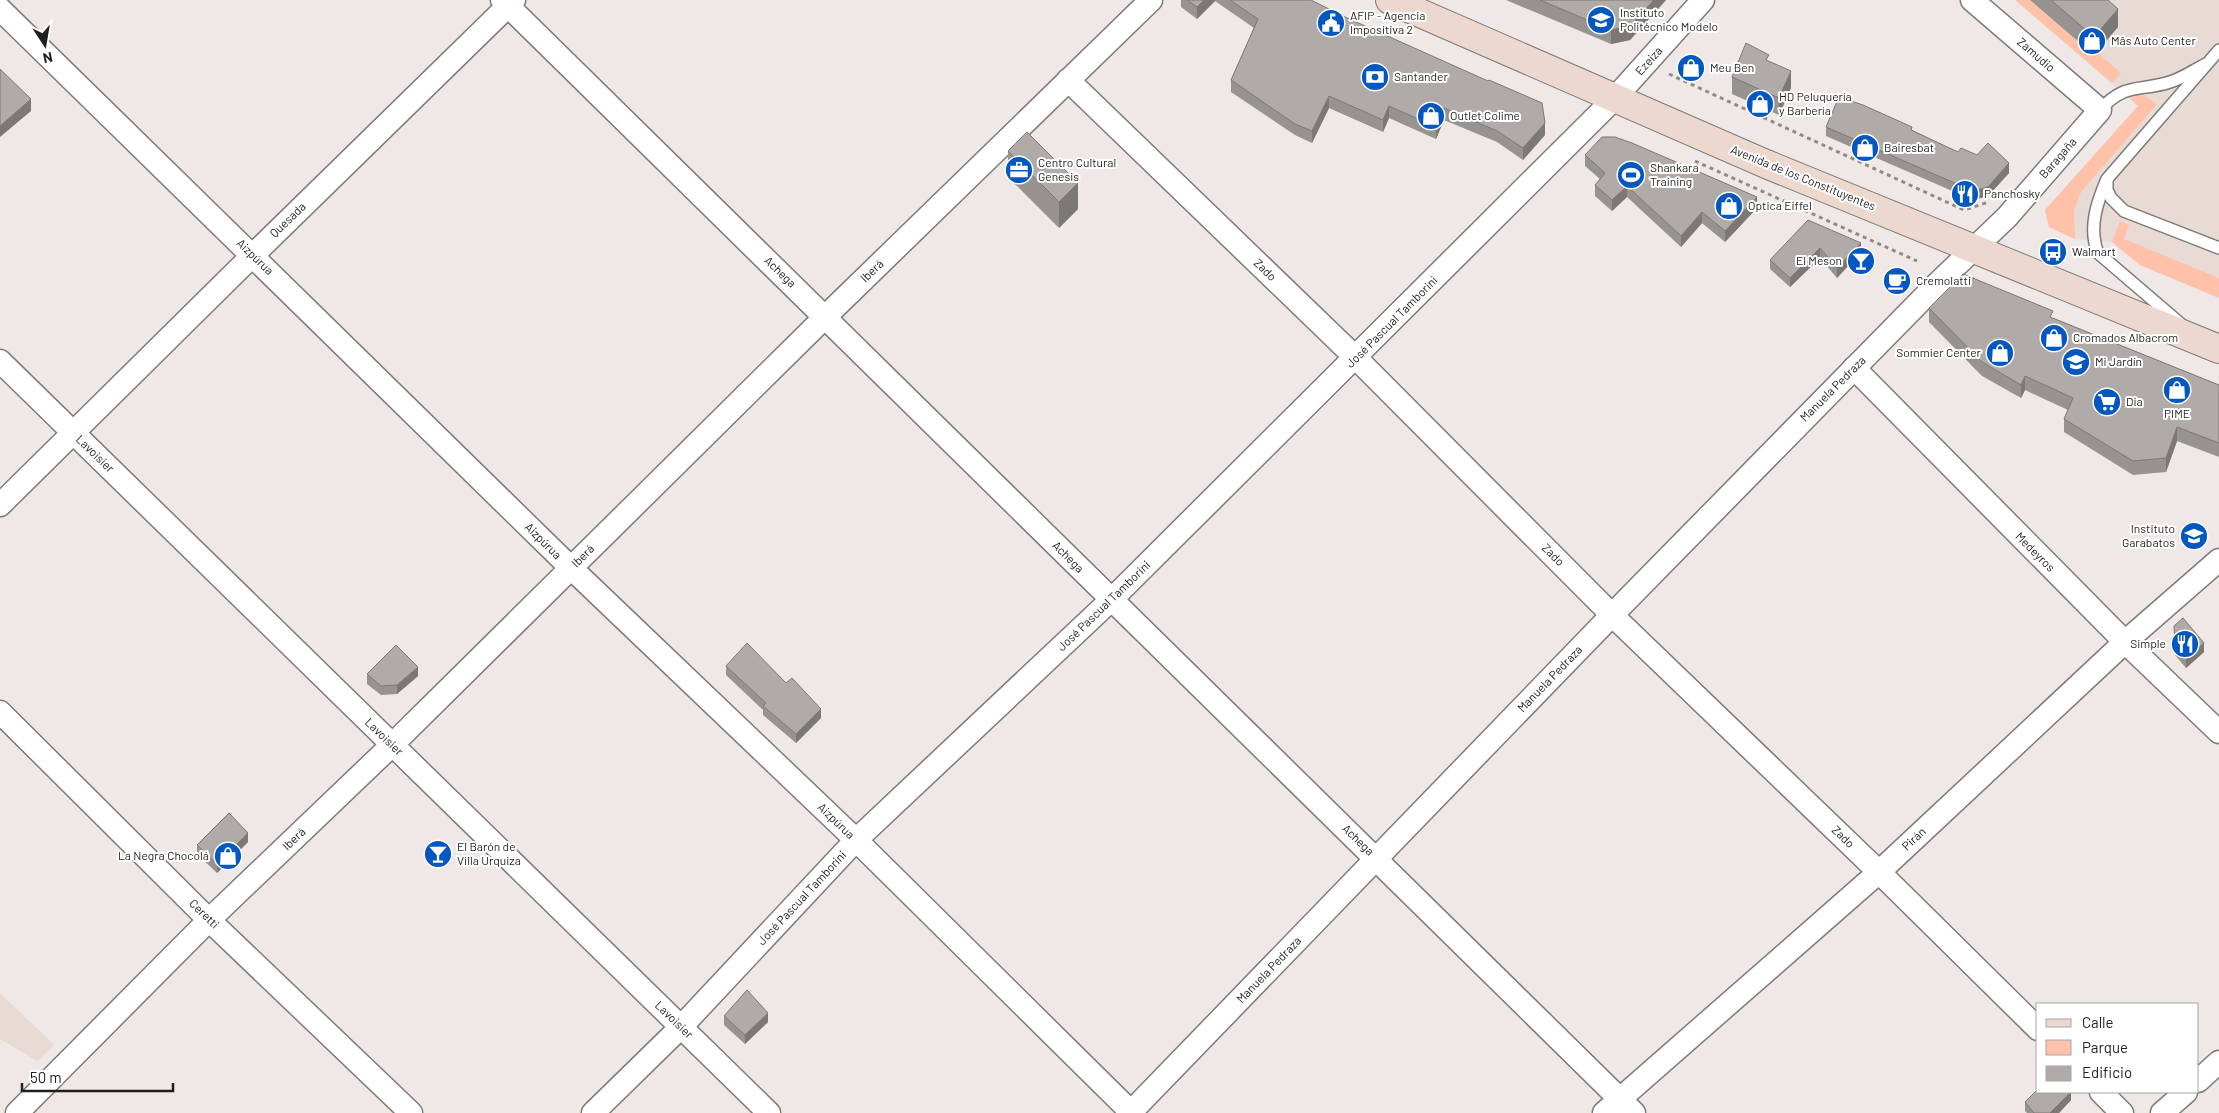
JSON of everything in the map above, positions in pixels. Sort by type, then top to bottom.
[{"type":"main road","name":"Avenida de los Constituyentes","points":[[1390,0],[1766,164],[2209,345]]},
{"type":"street","name":"Iberá","points":[[17,1113],[209,920],[392,745],[825,317],[1151,0]]},
{"type":"street","name":"Ezeiza","points":[[1614,99],[1703,0]]},
{"type":"street","name":"Zamudio","points":[[1972,0],[2100,110]]},
{"type":"street","name":"Quesada","points":[[0,505],[508,2]]},
{"type":"street","name":"Achega","points":[[508,2],[1111,600],[1377,859],[1620,1108]]},
{"type":"street","name":"Aizpúrua","points":[[0,9],[571,568],[856,840],[1131,1113]]},
{"type":"street","name":"Zado","points":[[1068,80],[1356,358],[1612,615],[1879,872],[2036,1027]]},
{"type":"street","name":"José Pascual Tamborini","points":[[593,1113],[681,1027],[856,840],[1111,600],[1614,99]]},
{"type":"street","name":"Baragaña","points":[[1974,248],[2007,217],[2100,110]]},
{"type":"street","name":"Manuela Pedraza","points":[[1131,1113],[1612,615],[1974,248]]},
{"type":"street","name":"Lavoisier","points":[[0,361],[769,1113]]},
{"type":"street","name":"Medeyros","points":[[1854,368],[2125,642],[2219,732]]},
{"type":"street","name":"Pirán","points":[[1620,1108],[1879,872],[2125,642],[2219,560]]},
{"type":"street","name":"Ceretti","points":[[0,712],[209,920],[411,1113]]},
{"type":"street","points":[[2199,1080],[2219,1062]]},
{"type":"street","points":[[2102,1093],[2122,1113]]},
{"type":"street","points":[[2162,1113],[2185,1093]]},
{"type":"lane","points":[[2209,345],[2156,300],[2117,271],[2098,253],[2093,227],[2099,198],[2107,179],[2219,50]]},
{"type":"lane","points":[[2100,110],[2111,98],[2125,90],[2173,81],[2207,64]]},
{"type":"lane","points":[[2107,179],[2107,190],[2111,198],[2124,211],[2219,248]]},
{"type":"path","points":[[1668,74],[1964,210],[1987,204]]},
{"type":"path","points":[[1691,160],[1917,262]]},
{"type":"shaded area","points":[[2015,0],[2219,0],[2219,298],[2140,265],[2112,242],[2075,239],[2049,227],[2045,210],[2138,106]]},
{"type":"shaded area","points":[[0,993],[54,1045],[37,1061],[0,1039]]},
{"type":"green space","points":[[2015,0],[2037,0],[2121,73],[2112,83]]},
{"type":"green space","points":[[2138,95],[2145,96],[2157,104],[2081,192],[2074,210],[2075,239],[2049,227],[2045,210],[2138,106],[2130,98]]},
{"type":"green space","points":[[2120,221],[2129,225],[2124,239],[2219,278],[2219,298],[2140,265],[2112,242]]},
{"type":"building","points":[[1187,0],[1204,0],[1197,7]]},
{"type":"building","points":[[1230,0],[1311,0],[1488,81],[1542,103],[1545,123],[1523,148],[1497,131],[1444,108],[1436,127],[1389,106],[1383,120],[1329,96],[1312,131],[1295,124],[1231,80],[1258,19]]},
{"type":"building","points":[[1540,0],[1654,0],[1630,26],[1611,30]]},
{"type":"building","points":[[2051,0],[2108,0],[2118,9],[2094,37]]},
{"type":"building","points":[[1746,43],[1769,55],[1766,60],[1791,71],[1779,98],[1732,77]]},
{"type":"building","points":[[0,69],[31,99],[0,126]]},
{"type":"building","points":[[1839,97],[1863,105],[1912,127],[1911,130],[1958,152],[1961,148],[1977,155],[1988,143],[2009,163],[1988,187],[1973,191],[1826,127]]},
{"type":"building","points":[[1027,132],[1078,183],[1059,202],[1008,151]]},
{"type":"building","points":[[1602,137],[1615,137],[1632,143],[1757,197],[1725,231],[1702,212],[1681,236],[1627,186],[1612,200],[1595,185],[1605,173],[1585,155]]},
{"type":"building","points":[[1808,220],[1861,243],[1837,268],[1820,248],[1790,278],[1770,260]]},
{"type":"building","points":[[1963,274],[2053,311],[2050,317],[2219,385],[2219,443],[2177,427],[2166,458],[2133,461],[2064,419],[2073,398],[2025,376],[2021,385],[1982,362],[1929,308]]},
{"type":"building","name":"Simple","points":[[2183,618],[2204,643],[2186,658],[2175,646],[2174,626]]},
{"type":"building","points":[[747,643],[786,683],[792,678],[821,709],[796,734],[763,706],[766,703],[726,666]]},
{"type":"building","points":[[396,645],[418,667],[397,685],[381,686],[367,674]]},
{"type":"building","points":[[229,813],[248,833],[217,864],[197,845]]},
{"type":"building","points":[[747,990],[768,1013],[745,1035],[724,1016]]},
{"type":"building","points":[[2036,1091],[2036,1093],[2070,1093],[2050,1113],[2034,1113],[2025,1102]]},
{"type":"place","name":"Instituto Politécnico Modelo","points":[[1601,20]]},
{"type":"place","name":"AFIP - Agencia Impositiva 2","points":[[1331,23]]},
{"type":"place","name":"Mâs Auto Center","points":[[2092,41]]},
{"type":"place","name":"Meu Ben","points":[[1691,68]]},
{"type":"place","name":"Santander","points":[[1375,77]]},
{"type":"place","name":"HD Peluquería y Barbería","points":[[1760,104]]},
{"type":"place","name":"Outlet Colime","points":[[1431,116]]},
{"type":"place","name":"Bairesbat","points":[[1865,148]]},
{"type":"place","name":"Centro Cultural Genesis","points":[[1019,170]]},
{"type":"place","name":"Shankara Training","points":[[1631,175]]},
{"type":"place","name":"Panchosky","points":[[1965,194]]},
{"type":"place","name":"Optica Eiffel","points":[[1729,206]]},
{"type":"place","name":"Walmart","points":[[2053,252]]},
{"type":"place","name":"El Meson","points":[[1861,261]]},
{"type":"place","name":"Cremolatti","points":[[1897,281]]},
{"type":"place","name":"Cromados Albacrom","points":[[2054,338]]},
{"type":"place","name":"Sommier Center","points":[[2000,353]]},
{"type":"place","name":"Mi Jardín","points":[[2076,362]]},
{"type":"place","name":"PIME","points":[[2177,390]]},
{"type":"place","name":"Dia","points":[[2107,402]]},
{"type":"place","name":"Instituto Garabatos","points":[[2194,536]]},
{"type":"place","name":"Simple","points":[[2185,644]]},
{"type":"place","name":"El Barón de Villa Urquiza","points":[[438,854]]},
{"type":"place","name":"La Negra Chocolá","points":[[228,856]]}]
